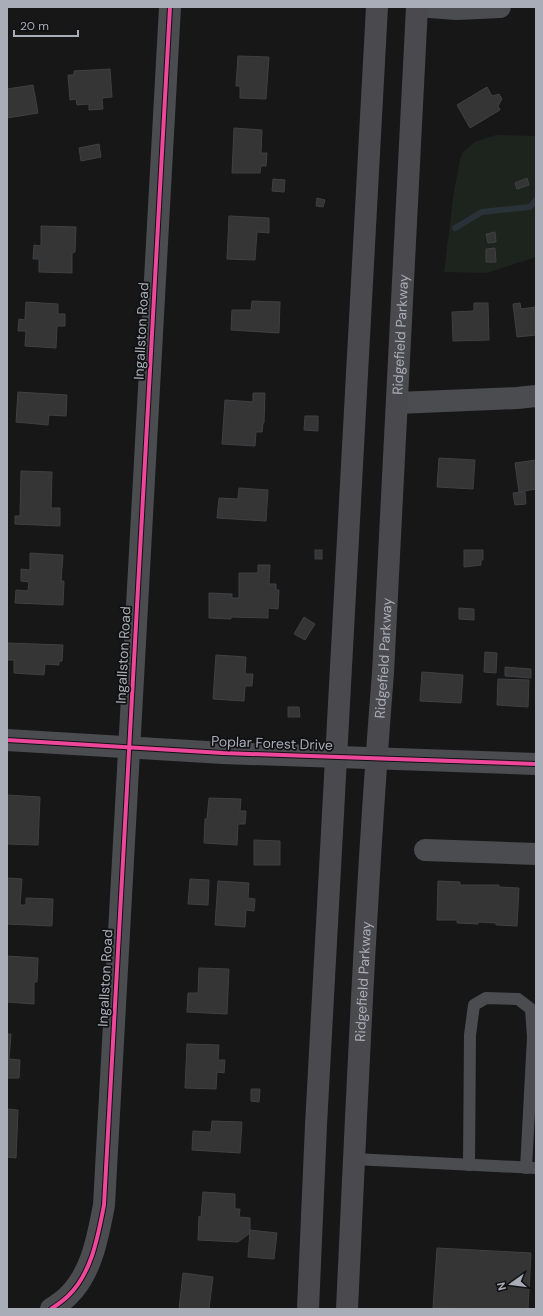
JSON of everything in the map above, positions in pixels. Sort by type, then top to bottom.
[{"type":"main road","points":[[308,1309],[310,1232],[378,7]]},
{"type":"main road","name":"Ridgefield Parkway","points":[[347,1309],[376,759],[383,673],[417,7]]},
{"type":"street","name":"Ingallston Road","points":[[51,1309],[69,1296],[79,1283],[92,1258],[104,1205],[170,7]]},
{"type":"street","points":[[429,7],[457,9],[500,7]]},
{"type":"street","points":[[397,403],[536,396]]},
{"type":"street","name":"Poplar Forest Drive","points":[[7,740],[223,753],[536,764]]},
{"type":"street","points":[[425,850],[536,854]]},
{"type":"lane","points":[[354,1159],[469,1165],[531,1168],[533,1037],[531,1009],[518,999],[486,998],[474,1005],[470,1035],[469,1165]]},
{"type":"shaded area","points":[[496,135],[536,136],[536,257],[487,273],[444,272],[454,191],[463,152],[475,142]]},
{"type":"building","points":[[238,56],[269,57],[266,99],[240,98],[240,86],[236,86]]},
{"type":"building","points":[[110,69],[112,97],[102,98],[103,109],[89,110],[89,104],[77,105],[76,99],[70,100],[68,75],[74,75],[74,71]]},
{"type":"building","points":[[33,85],[38,113],[7,118],[7,89]]},
{"type":"building","points":[[487,87],[492,96],[499,94],[502,99],[498,106],[500,110],[470,128],[457,105]]},
{"type":"building","points":[[234,128],[262,130],[261,153],[267,153],[266,166],[261,166],[260,173],[232,173]]},
{"type":"building","points":[[99,144],[101,157],[81,161],[79,148]]},
{"type":"building","points":[[527,178],[529,185],[517,189],[515,183]]},
{"type":"building","points":[[273,179],[285,180],[284,192],[272,191]]},
{"type":"building","points":[[317,198],[325,200],[323,207],[316,206]]},
{"type":"building","points":[[229,216],[269,218],[269,233],[257,232],[255,260],[227,259]]},
{"type":"building","points":[[41,226],[76,227],[75,252],[72,253],[72,273],[39,272],[39,259],[33,259],[34,245],[41,246]]},
{"type":"building","points":[[495,232],[496,242],[488,243],[486,234]]},
{"type":"building","points":[[495,248],[496,262],[486,262],[486,249]]},
{"type":"building","points":[[252,301],[280,302],[279,333],[231,330],[232,310],[251,310]]},
{"type":"building","points":[[26,302],[58,304],[58,314],[65,314],[65,326],[57,326],[56,348],[25,346],[26,331],[18,331],[19,319],[25,320]]},
{"type":"building","points":[[474,303],[488,303],[489,340],[453,341],[452,312],[474,311]]},
{"type":"building","points":[[520,303],[521,309],[536,307],[536,335],[517,337],[513,304]]},
{"type":"building","points":[[18,392],[67,395],[66,416],[49,415],[48,425],[16,422]]},
{"type":"building","points":[[253,393],[265,393],[264,423],[262,432],[256,432],[255,446],[222,444],[225,400],[253,402]]},
{"type":"building","points":[[305,416],[318,416],[318,431],[304,430]]},
{"type":"building","points":[[439,458],[475,460],[473,489],[437,487]]},
{"type":"building","points":[[536,460],[536,489],[519,492],[515,463]]},
{"type":"building","points":[[21,471],[52,472],[51,508],[60,508],[60,526],[15,524],[15,516],[20,516]]},
{"type":"building","points":[[239,488],[268,490],[266,521],[217,518],[219,498],[238,499]]},
{"type":"building","points":[[525,492],[526,504],[515,505],[513,493]]},
{"type":"building","points":[[315,550],[322,550],[322,559],[315,559]]},
{"type":"building","points":[[464,550],[483,550],[483,560],[481,560],[481,565],[464,567]]},
{"type":"building","points":[[30,553],[63,555],[61,581],[64,581],[63,605],[15,603],[16,590],[28,591],[29,582],[21,581],[21,569],[30,570]]},
{"type":"building","points":[[258,565],[270,565],[269,584],[276,584],[276,590],[279,590],[278,609],[268,608],[268,618],[209,618],[209,593],[232,594],[232,598],[239,598],[239,573],[258,573]]},
{"type":"building","points":[[459,608],[474,609],[474,620],[459,619]]},
{"type":"building","points":[[304,617],[315,624],[305,640],[294,634]]},
{"type":"building","points":[[7,643],[63,645],[62,661],[59,661],[59,665],[45,664],[44,675],[14,673],[14,660],[7,660]]},
{"type":"building","points":[[485,652],[497,653],[496,673],[484,672]]},
{"type":"building","points":[[216,655],[246,657],[245,674],[253,674],[252,686],[245,686],[244,701],[213,699]]},
{"type":"building","points":[[505,667],[531,669],[531,678],[505,676]]},
{"type":"building","points":[[422,672],[463,675],[461,703],[420,701]]},
{"type":"building","points":[[498,679],[529,680],[528,707],[497,705]]},
{"type":"building","points":[[288,707],[299,707],[300,717],[288,717]]},
{"type":"building","points":[[7,795],[40,797],[38,845],[7,844]]},
{"type":"building","points":[[209,798],[241,799],[240,811],[246,811],[245,824],[238,824],[237,845],[204,843],[205,819],[207,819]]},
{"type":"building","points":[[254,840],[280,841],[280,865],[254,865]]},
{"type":"building","points":[[7,878],[22,879],[20,905],[26,905],[26,898],[53,899],[52,926],[7,924]]},
{"type":"building","points":[[190,879],[209,880],[208,905],[188,904]]},
{"type":"building","points":[[218,881],[249,883],[248,898],[255,899],[254,911],[246,910],[245,927],[215,925]]},
{"type":"building","points":[[438,881],[460,882],[460,885],[499,885],[499,887],[519,888],[517,926],[478,922],[478,924],[457,923],[457,920],[437,920]]},
{"type":"building","points":[[7,956],[38,958],[37,982],[34,982],[34,1004],[7,1002]]},
{"type":"building","points":[[199,968],[229,969],[227,1014],[187,1012],[188,993],[198,993]]},
{"type":"building","points":[[7,1034],[11,1034],[9,1059],[20,1060],[19,1078],[7,1078]]},
{"type":"building","points":[[187,1044],[219,1045],[218,1060],[225,1060],[224,1073],[217,1072],[216,1089],[185,1088]]},
{"type":"building","points":[[251,1089],[260,1089],[259,1102],[251,1101]]},
{"type":"building","points":[[7,1109],[18,1110],[16,1158],[7,1157]]},
{"type":"building","points":[[212,1121],[242,1122],[240,1153],[192,1150],[193,1131],[211,1132]]},
{"type":"building","points":[[203,1192],[235,1194],[235,1209],[240,1209],[239,1217],[250,1218],[250,1233],[238,1242],[198,1240],[199,1216],[201,1217]]},
{"type":"building","points":[[250,1230],[277,1233],[274,1259],[248,1257]]},
{"type":"building","points":[[437,1248],[531,1253],[528,1309],[433,1308]]},
{"type":"building","points":[[183,1273],[213,1277],[209,1309],[179,1309]]},
{"type":"waterway","points":[[455,228],[482,212],[530,207],[536,200]]},
{"type":"cycle path","points":[[51,1309],[68,1296],[83,1276],[93,1254],[104,1205],[170,7]]},
{"type":"cycle path","points":[[7,740],[223,753],[536,764]]}]
